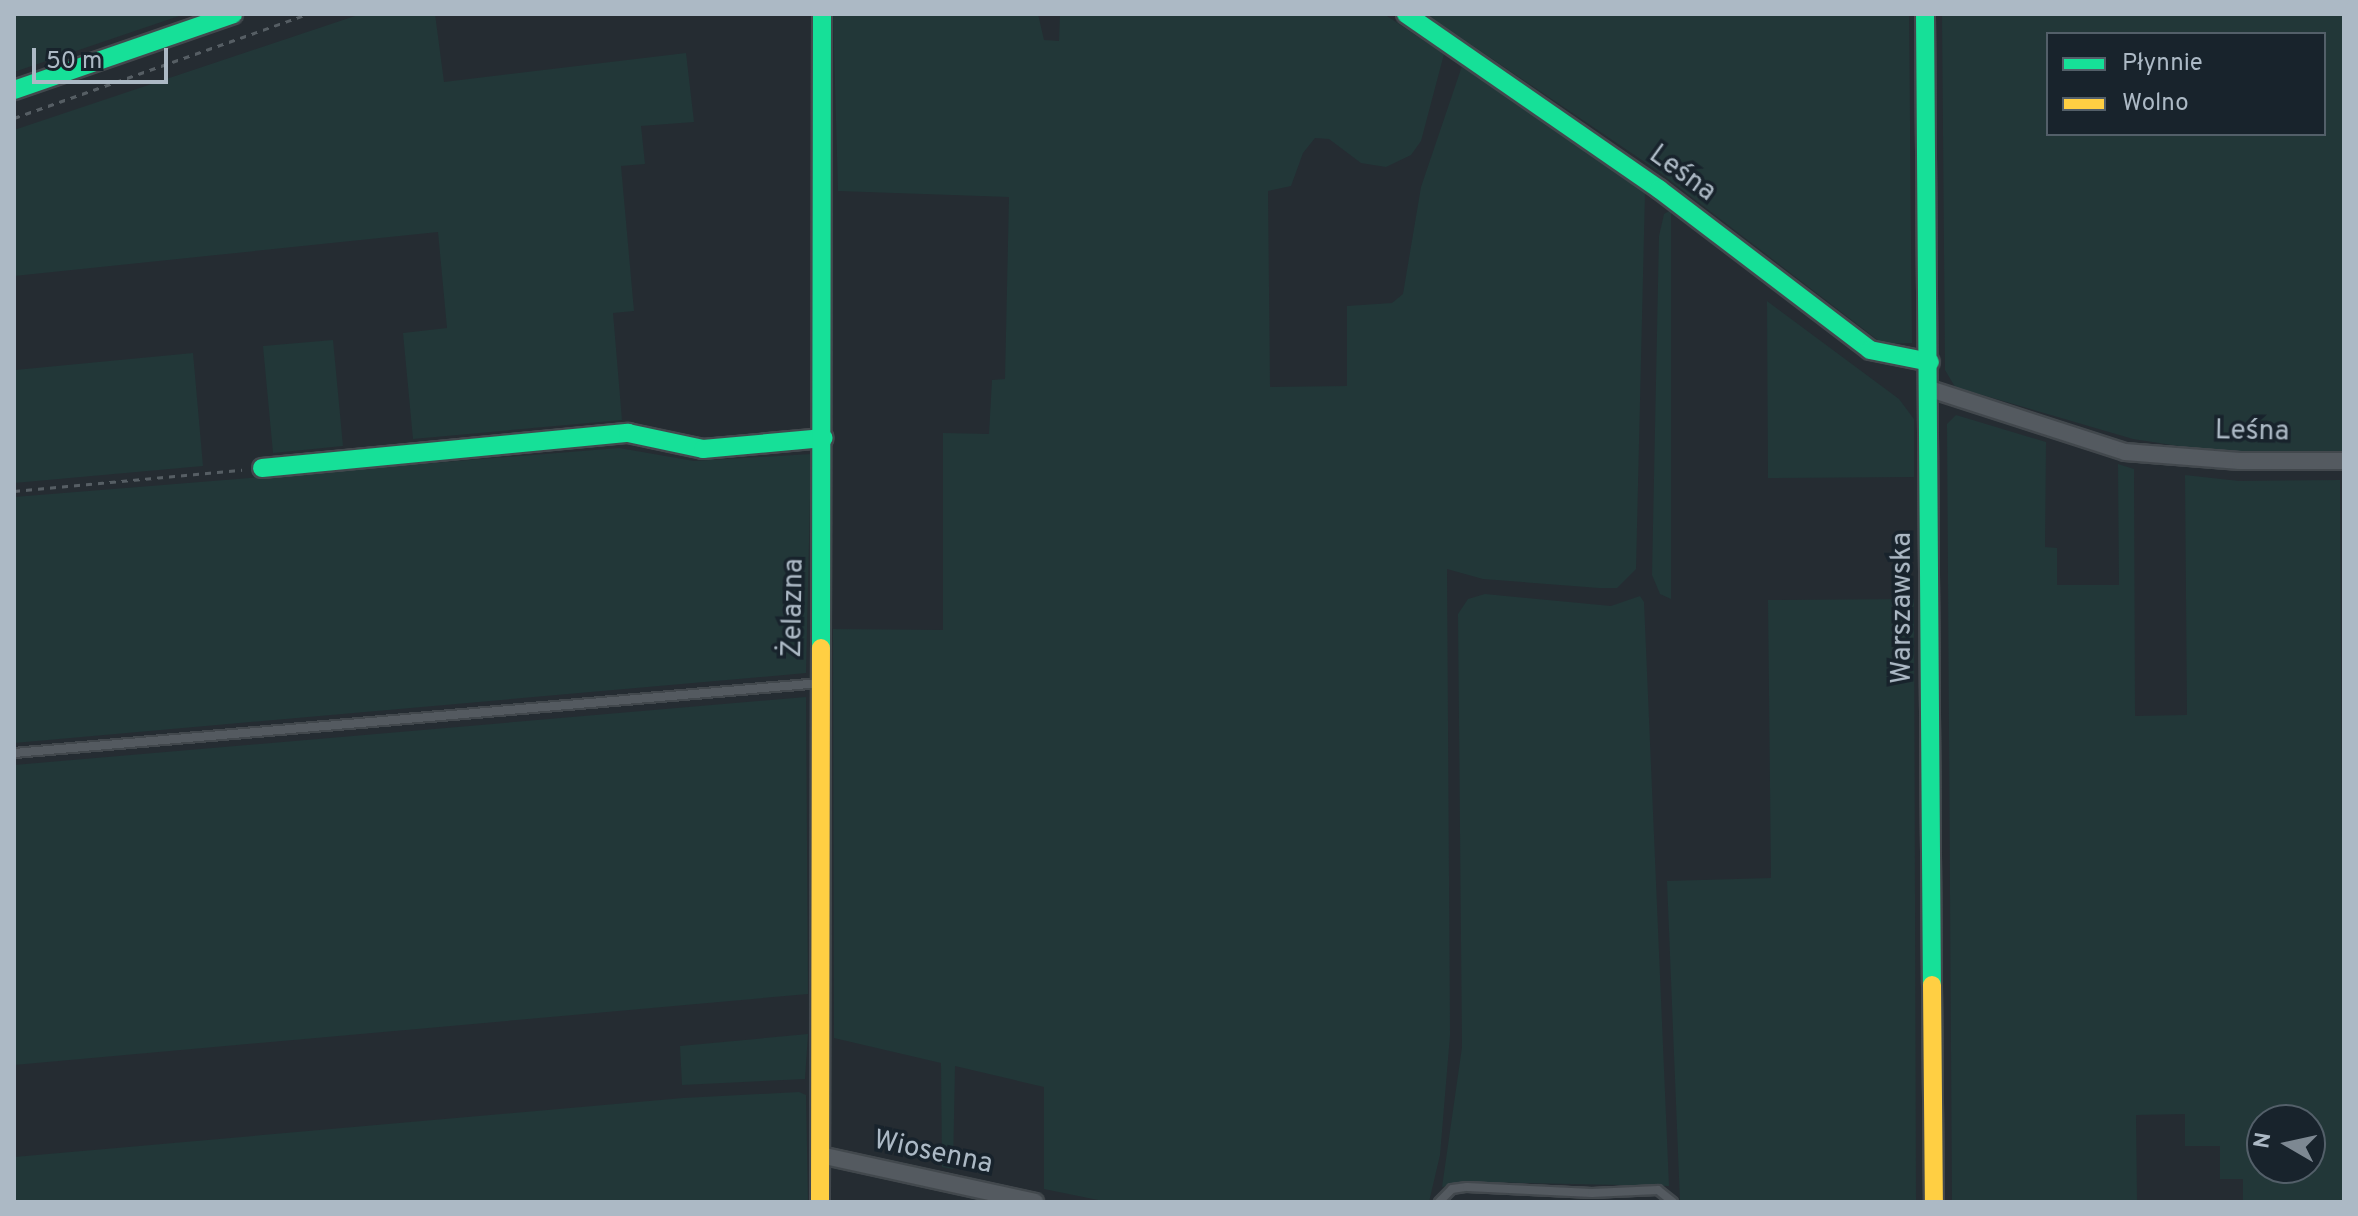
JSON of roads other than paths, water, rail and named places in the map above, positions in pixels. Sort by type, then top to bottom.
[{"type":"street","name":"Żelazna","points":[[820,1202],[822,14]]},
{"type":"street","name":"Leśna","points":[[1406,14],[1659,189],[1870,350],[1930,362]]},
{"type":"street","name":"Warszawska","points":[[1925,14],[1934,1202]]},
{"type":"street","points":[[14,90],[221,16]]},
{"type":"street","name":"Leśna","points":[[1930,389],[2125,452],[2240,461],[2344,461]]},
{"type":"street","points":[[262,468],[628,433],[695,448],[823,438]]},
{"type":"street","name":"Wiosenna","points":[[820,1155],[1035,1202]]},
{"type":"lane","points":[[14,753],[821,683]]},
{"type":"lane","points":[[1439,1202],[1452,1189],[1467,1187],[1592,1193],[1658,1190],[1673,1202]]}]
